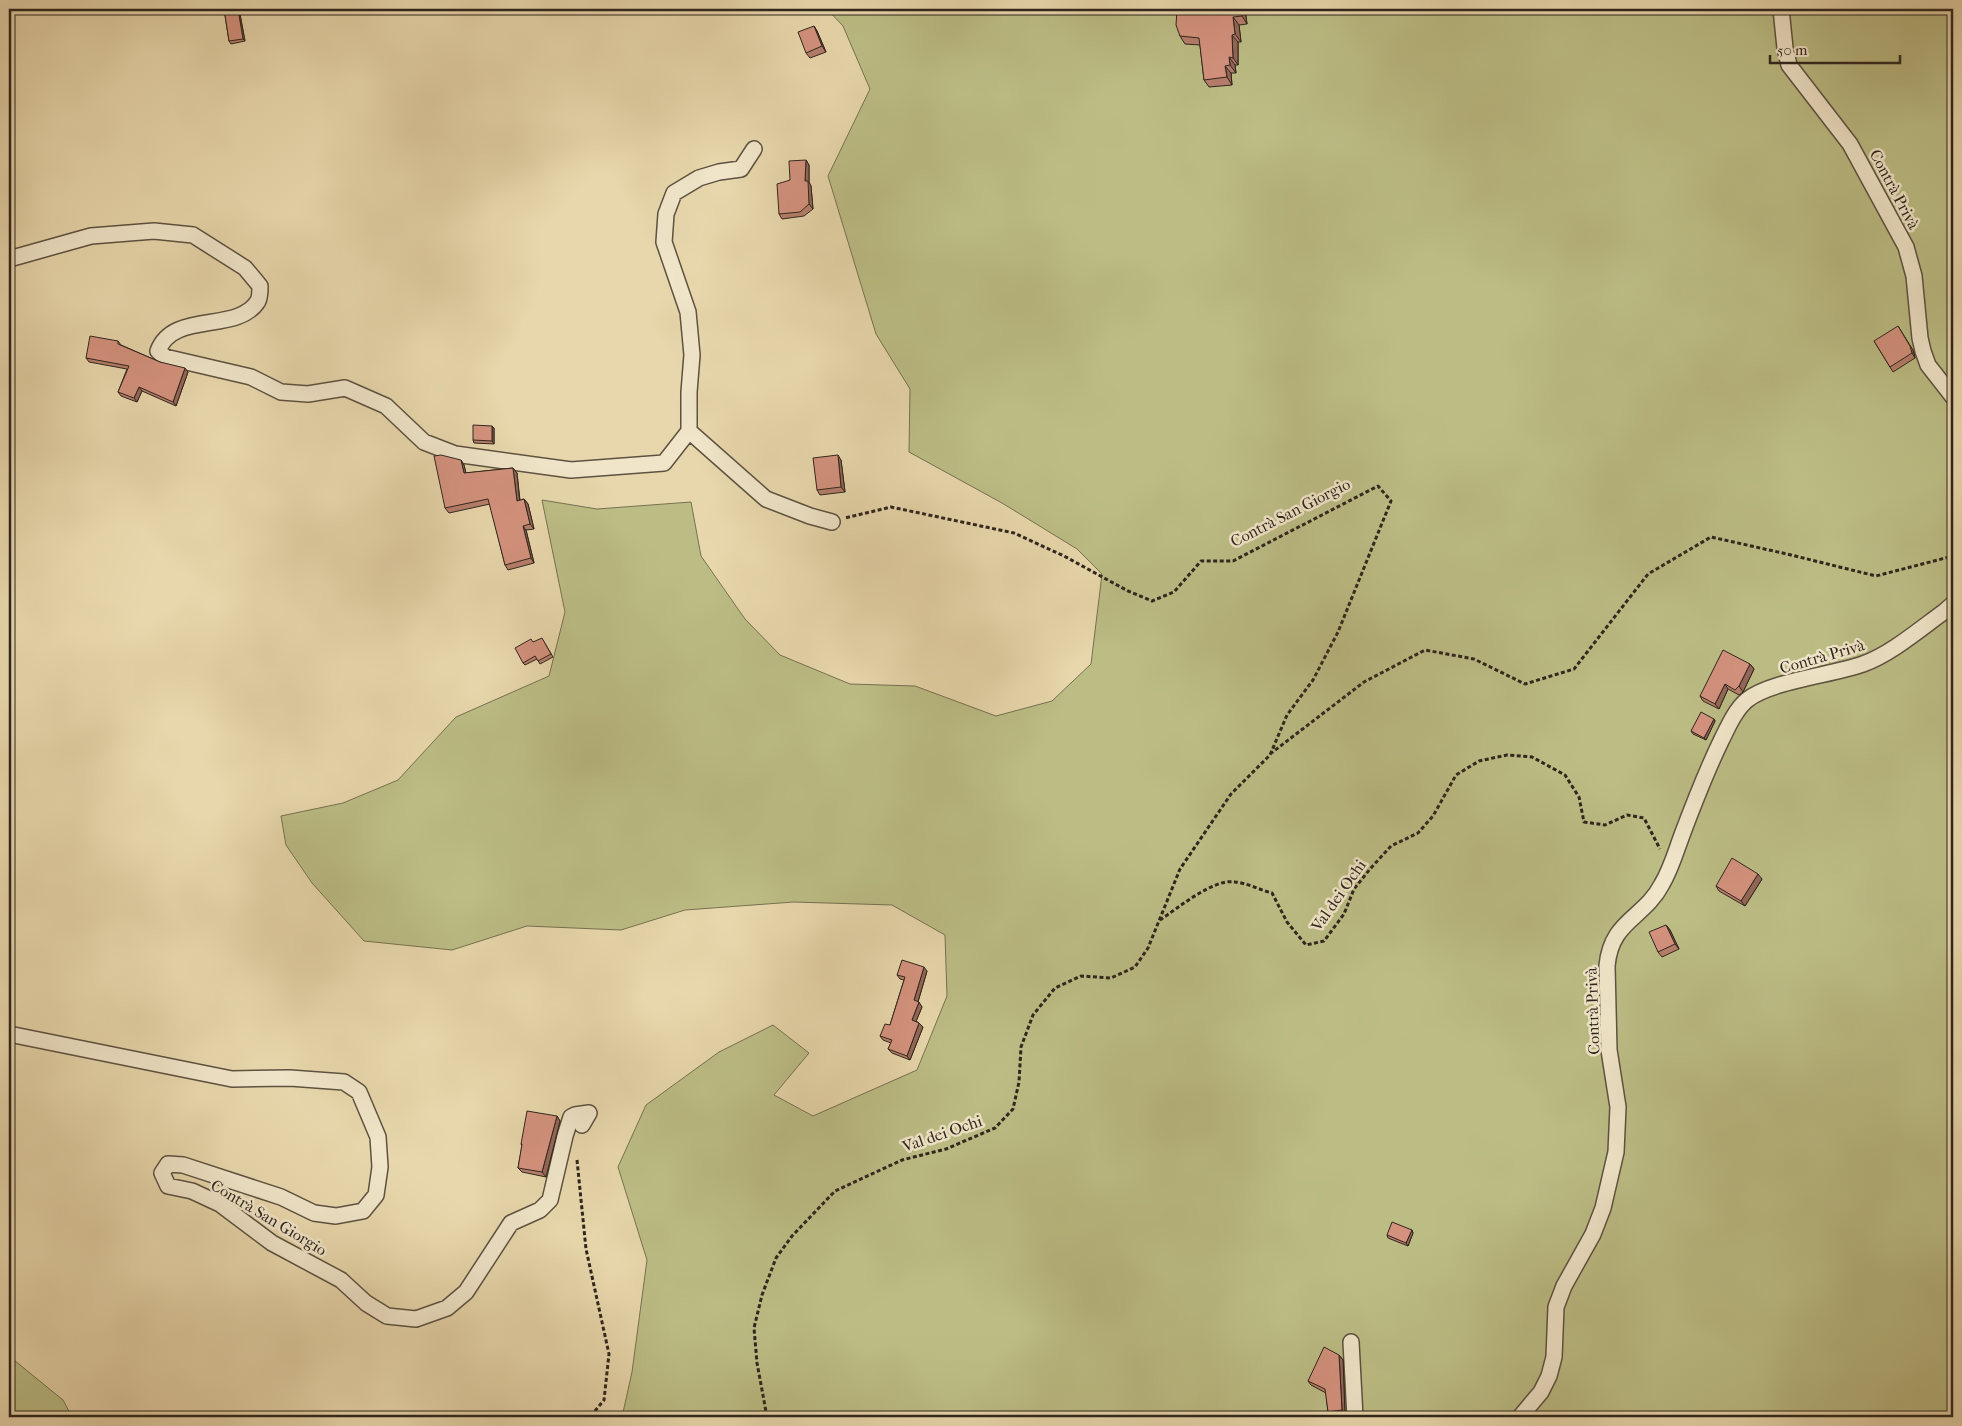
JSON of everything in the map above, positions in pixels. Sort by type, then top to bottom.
[{"type":"street","name":"Contrà Privà","points":[[1781,9],[1786,57],[1790,65],[1850,144],[1906,248],[1914,276],[1923,351],[1928,365],[1953,397]]},
{"type":"street","points":[[9,259],[91,236],[154,231],[193,235],[245,268],[260,286],[259,300],[248,311],[228,319],[173,332],[160,345],[158,351],[165,357],[251,377],[281,392],[308,394],[345,388],[386,406],[424,442],[455,454],[571,470],[664,463],[689,431],[689,392],[692,355],[688,312],[664,242],[666,214],[674,193],[699,178],[719,172],[741,169],[754,149]]},
{"type":"street","points":[[689,431],[766,499],[810,516],[832,522]]},
{"type":"street","name":"Contrà Privà","points":[[1520,1417],[1541,1392],[1549,1376],[1554,1357],[1556,1308],[1564,1286],[1594,1234],[1603,1208],[1616,1152],[1618,1107],[1609,1050],[1608,954],[1611,945],[1621,928],[1656,894],[1667,874],[1706,773],[1730,723],[1739,709],[1748,700],[1771,688],[1860,665],[1875,659],[1953,604]]},
{"type":"street","name":"Contrà San Giorgio","points":[[9,1034],[232,1079],[290,1078],[344,1082],[359,1092],[378,1137],[380,1167],[376,1195],[363,1211],[336,1216],[314,1213],[280,1197],[184,1165],[168,1164],[162,1173],[168,1186],[192,1191],[220,1204],[272,1243],[341,1280],[366,1303],[387,1316],[416,1319],[447,1308],[466,1292],[511,1223],[540,1210],[550,1200],[571,1117],[589,1113],[582,1125]]},
{"type":"street","points":[[1351,1342],[1354,1417]]},
{"type":"path","name":"Contrà San Giorgio","points":[[832,522],[891,507],[1014,533],[1064,556],[1128,591],[1152,601],[1174,592],[1202,561],[1233,561],[1378,486],[1391,501],[1338,632],[1313,680],[1287,714],[1270,754],[1232,794],[1180,869],[1160,920]]},
{"type":"path","points":[[1270,754],[1364,682],[1425,650],[1474,659],[1524,684],[1574,669],[1648,574],[1711,537],[1876,576],[1953,556]]},
{"type":"path","name":"Val dei Ochi","points":[[768,1417],[757,1363],[754,1328],[762,1295],[776,1258],[792,1236],[834,1191],[902,1160],[946,1149],[995,1128],[1013,1110],[1020,1082],[1021,1047],[1032,1015],[1055,988],[1081,976],[1111,978],[1135,968],[1148,948],[1160,920],[1195,897],[1224,881],[1236,882],[1272,893],[1287,922],[1306,945],[1324,941],[1344,914],[1354,889],[1392,846],[1418,833],[1433,816],[1456,775],[1480,761],[1507,754],[1532,757],[1565,775],[1579,797],[1584,822],[1605,825],[1627,815],[1644,818],[1659,847],[1667,874]]},
{"type":"path","points":[[577,1154],[586,1249],[609,1354],[604,1400],[590,1417]]},
{"type":"green space","points":[[827,9],[1953,9],[1953,1417],[622,1417],[632,1372],[647,1260],[618,1167],[646,1105],[719,1052],[773,1025],[809,1053],[774,1095],[813,1116],[917,1070],[947,996],[945,935],[892,905],[794,902],[685,910],[621,930],[527,926],[452,950],[364,941],[312,883],[286,845],[281,816],[343,803],[398,780],[456,717],[549,676],[565,612],[542,500],[597,509],[691,502],[701,556],[745,619],[780,655],[850,684],[915,686],[996,716],[1052,701],[1091,664],[1102,574],[1077,549],[1002,503],[909,452],[910,389],[876,334],[828,176],[870,89],[843,26]]},
{"type":"green space","points":[[9,1356],[63,1400],[72,1417],[9,1417]]},
{"type":"building","points":[[224,9],[238,9],[243,39],[229,41]]},
{"type":"building","points":[[1241,9],[1242,16],[1233,17],[1235,34],[1232,35],[1233,58],[1229,57],[1230,65],[1225,66],[1227,77],[1204,80],[1199,38],[1180,36],[1176,25],[1177,10]]},
{"type":"building","points":[[814,26],[822,46],[806,53],[798,32]]},
{"type":"building","points":[[806,160],[805,181],[808,181],[809,204],[800,212],[779,214],[777,184],[790,180],[789,161]]},
{"type":"building","points":[[1898,326],[1912,353],[1890,367],[1874,341]]},
{"type":"building","points":[[90,336],[118,341],[118,344],[160,362],[185,368],[173,402],[139,387],[134,398],[118,392],[129,366],[86,358]]},
{"type":"building","points":[[473,425],[492,426],[492,441],[473,440]]},
{"type":"building","points":[[441,455],[461,460],[464,473],[513,468],[517,501],[524,499],[530,524],[523,526],[531,558],[505,565],[488,499],[445,508],[434,456]]},
{"type":"building","points":[[838,455],[841,487],[817,490],[813,458]]},
{"type":"building","points":[[542,638],[551,654],[538,661],[535,656],[523,663],[515,648],[531,639],[533,642]]},
{"type":"building","points":[[1723,650],[1750,664],[1739,686],[1735,690],[1725,684],[1715,704],[1700,696]]},
{"type":"building","points":[[1701,712],[1714,719],[1704,738],[1691,731]]},
{"type":"building","points":[[1732,858],[1758,874],[1741,901],[1716,886]]},
{"type":"building","points":[[1666,925],[1675,944],[1658,952],[1649,932]]},
{"type":"building","points":[[902,960],[924,967],[914,1000],[919,1002],[912,1020],[919,1023],[907,1056],[888,1049],[892,1040],[880,1036],[885,1024],[890,1025],[905,977],[897,975]]},
{"type":"building","points":[[527,1111],[557,1116],[542,1172],[518,1168]]},
{"type":"building","points":[[1392,1222],[1412,1230],[1406,1243],[1387,1235]]},
{"type":"building","points":[[1324,1347],[1339,1355],[1342,1410],[1328,1412],[1325,1389],[1308,1381]]}]
